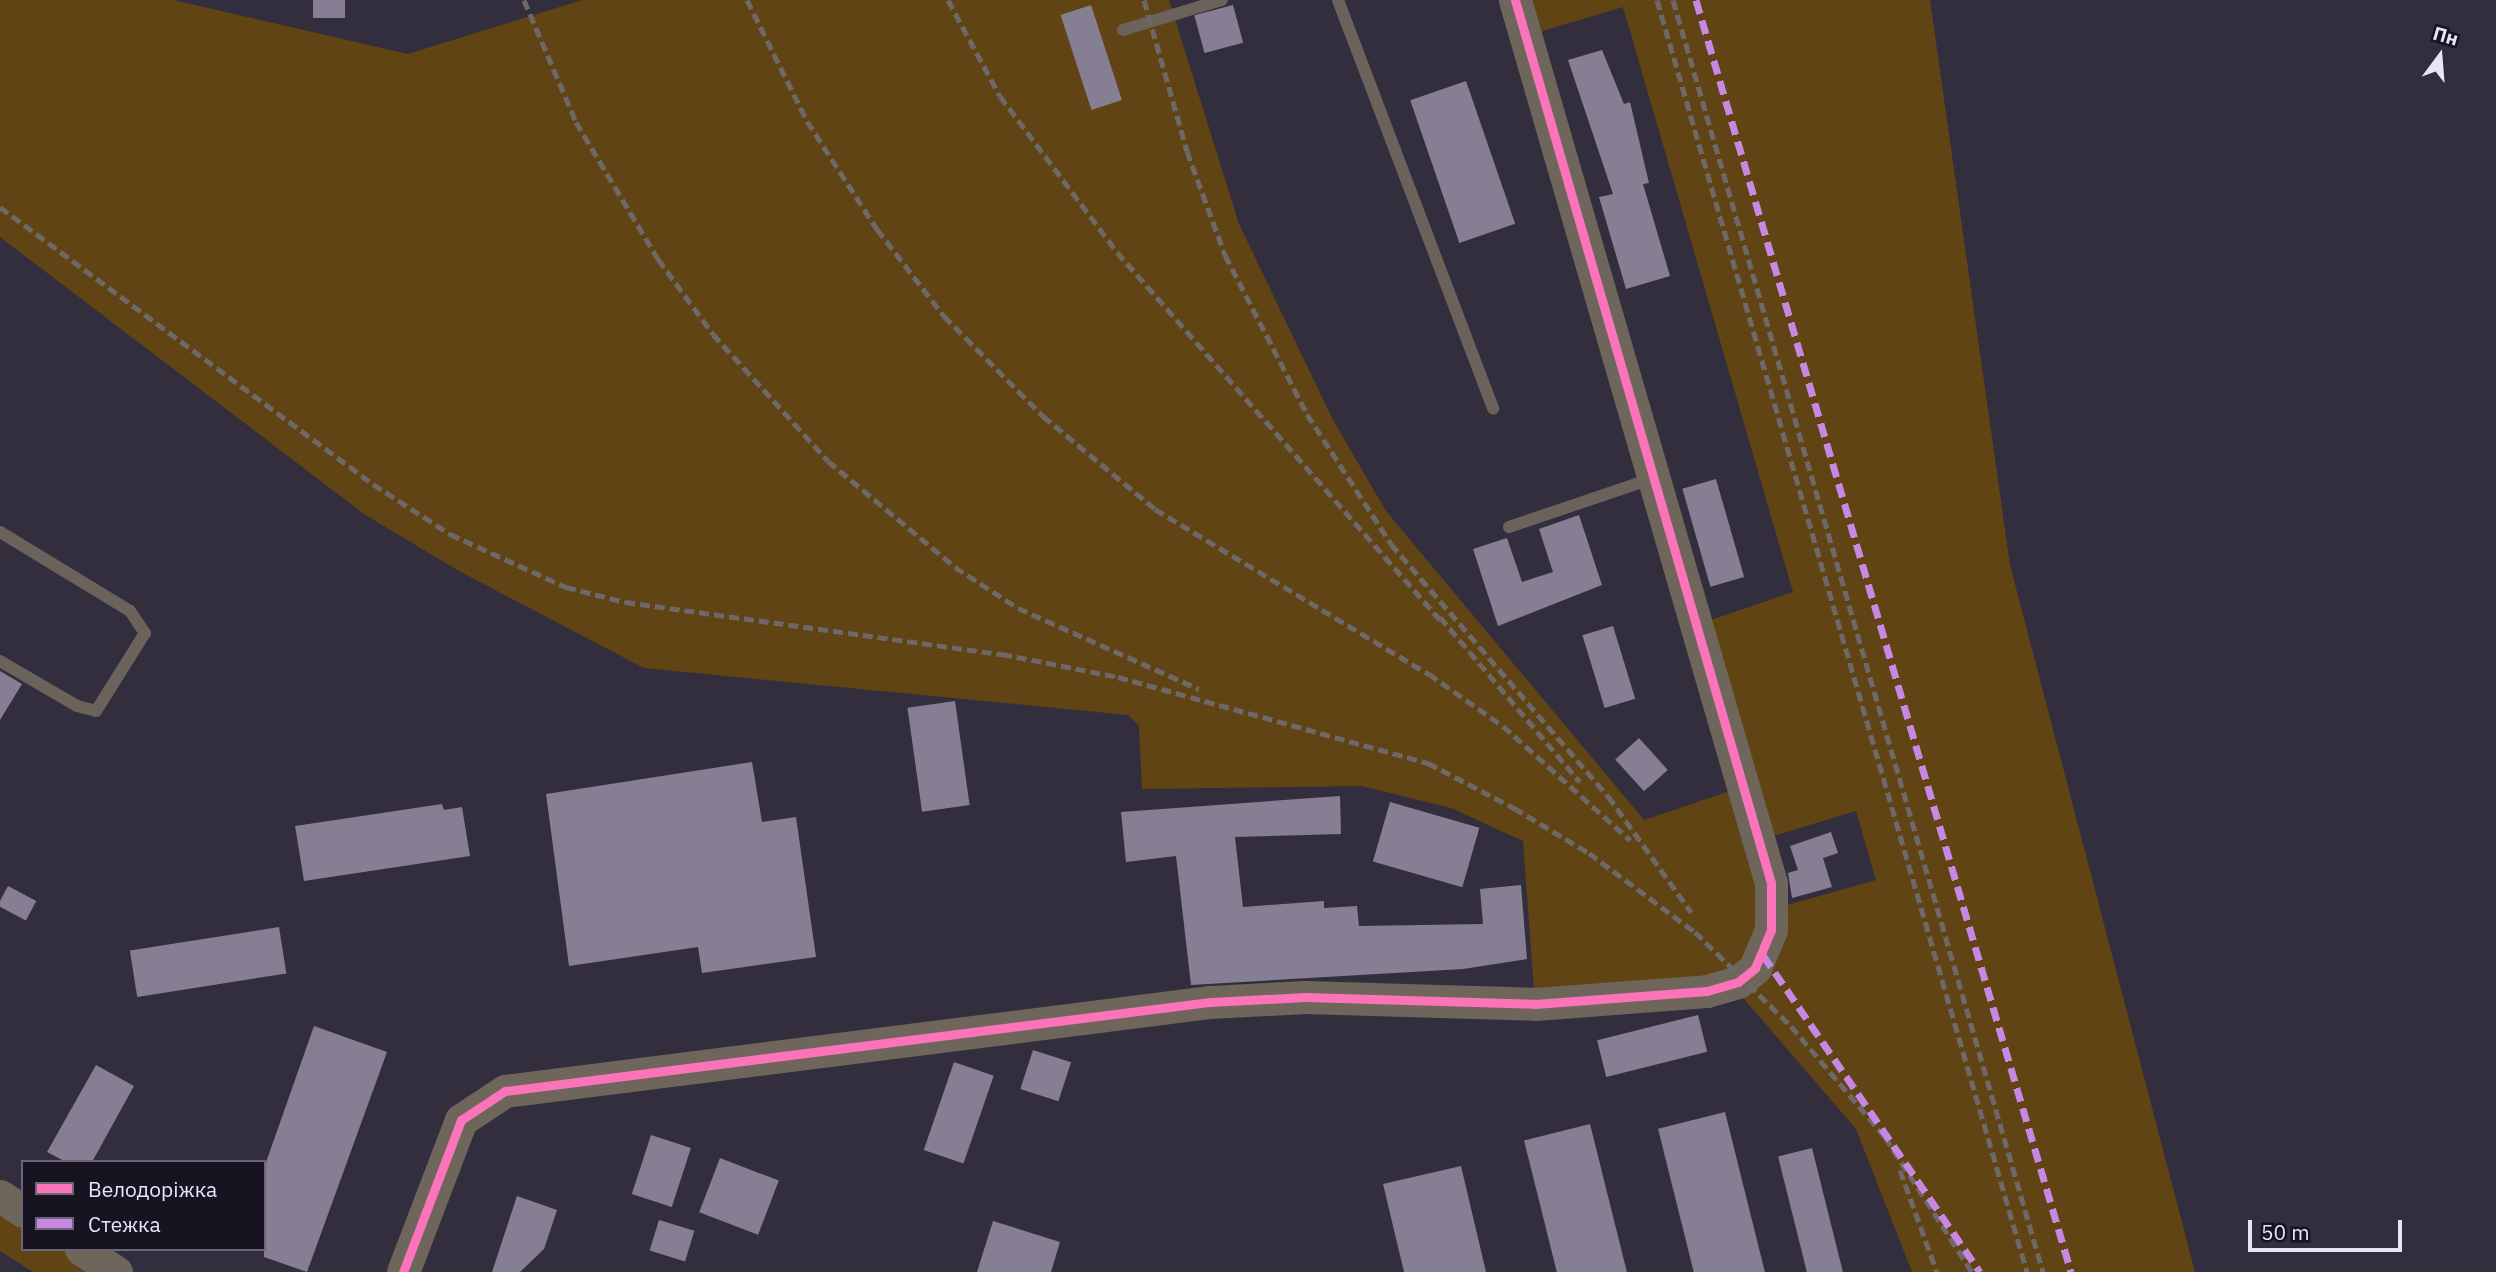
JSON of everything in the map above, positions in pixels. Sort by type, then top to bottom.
[{"type":"street","points":[[403,1272],[461,1120],[505,1091],[1210,1002],[1305,997],[1535,1004],[1707,991],[1748,975],[1770,937],[1771,883],[1657,477],[1515,0]]},
{"type":"street","points":[[0,1196],[21,1210]]},
{"type":"street","points":[[84,1251],[116,1272]]},
{"type":"lane","points":[[1124,30],[1222,0]]},
{"type":"lane","points":[[1338,0],[1493,409]]},
{"type":"lane","points":[[1509,527],[1657,477]]},
{"type":"lane","points":[[0,532],[130,611],[145,633],[110,699],[96,711],[77,706],[0,661]]},
{"type":"shaded area","points":[[0,0],[173,0],[408,54],[582,0],[1169,0],[1239,224],[1333,420],[1386,511],[1644,820],[1745,786],[1699,624],[1793,592],[1623,7],[1526,36],[1515,0],[1930,0],[2010,565],[2195,1272],[1912,1272],[1856,1129],[1732,985],[1535,1004],[1523,841],[1451,808],[1362,786],[1142,789],[1139,726],[1128,715],[644,668],[459,571],[364,514],[0,237]],"holes":[[[1856,811],[1876,880],[1774,909],[1760,840]]]},
{"type":"shaded area","points":[[0,1197],[21,1210],[21,1251],[84,1251],[116,1272],[33,1272],[0,1251]]},
{"type":"building","points":[[313,0],[345,0],[345,18],[313,18]]},
{"type":"building","points":[[1091,5],[1122,100],[1091,110],[1061,15]]},
{"type":"building","points":[[1233,5],[1243,43],[1204,53],[1194,15]]},
{"type":"building","points":[[1602,50],[1624,104],[1630,102],[1649,183],[1643,184],[1670,276],[1626,289],[1599,197],[1613,194],[1568,60]]},
{"type":"building","points":[[1466,81],[1515,224],[1459,243],[1410,100]]},
{"type":"building","points":[[1716,479],[1744,577],[1710,587],[1682,489]]},
{"type":"building","points":[[1579,515],[1602,585],[1498,626],[1473,549],[1507,538],[1522,582],[1553,572],[1539,529]]},
{"type":"building","points":[[1613,626],[1635,699],[1605,708],[1582,635]]},
{"type":"building","points":[[0,671],[22,684],[0,720]]},
{"type":"building","points":[[955,701],[970,805],[922,812],[907,708]]},
{"type":"building","points":[[1639,738],[1668,770],[1644,791],[1615,759]]},
{"type":"building","points":[[752,762],[762,822],[796,817],[816,957],[702,973],[698,947],[569,966],[546,794]]},
{"type":"building","points":[[1340,796],[1341,834],[1235,837],[1243,907],[1324,901],[1324,908],[1357,906],[1359,926],[1483,924],[1480,889],[1521,885],[1527,959],[1463,969],[1191,985],[1176,856],[1126,862],[1121,812]]},
{"type":"building","points":[[1390,802],[1479,828],[1462,887],[1373,862]]},
{"type":"building","points":[[442,804],[444,810],[462,807],[470,856],[304,881],[295,826]]},
{"type":"building","points":[[1831,832],[1838,853],[1823,858],[1832,887],[1792,898],[1788,873],[1798,870],[1790,846]]},
{"type":"building","points":[[8,886],[36,901],[26,920],[0,907]]},
{"type":"building","points":[[279,927],[286,973],[137,997],[130,951]]},
{"type":"building","points":[[1698,1015],[1707,1052],[1606,1077],[1597,1040]]},
{"type":"building","points":[[314,1026],[387,1052],[307,1272],[264,1257],[266,1162]]},
{"type":"building","points":[[1033,1050],[1071,1062],[1058,1101],[1020,1089]]},
{"type":"building","points":[[954,1062],[994,1076],[963,1164],[924,1150]]},
{"type":"building","points":[[96,1065],[134,1086],[93,1160],[62,1160],[47,1152]]},
{"type":"building","points":[[1725,1112],[1765,1272],[1694,1272],[1658,1129]]},
{"type":"building","points":[[1590,1124],[1627,1272],[1557,1272],[1524,1140]]},
{"type":"building","points":[[651,1135],[691,1148],[672,1207],[632,1194]]},
{"type":"building","points":[[1812,1148],[1843,1272],[1807,1272],[1778,1156]]},
{"type":"building","points":[[720,1158],[779,1181],[758,1235],[699,1212]]},
{"type":"building","points":[[1461,1166],[1486,1272],[1404,1272],[1383,1184]]},
{"type":"building","points":[[517,1196],[557,1210],[544,1249],[520,1272],[492,1272]]},
{"type":"building","points":[[659,1220],[694,1231],[685,1261],[650,1251]]},
{"type":"building","points":[[993,1221],[1060,1242],[1051,1272],[977,1272]]},
{"type":"railway","points":[[524,0],[576,122],[658,259],[713,334],[828,461],[955,567],[1018,608],[1199,689]]},
{"type":"railway","points":[[747,0],[807,121],[877,229],[944,316],[1043,416],[1155,509],[1429,674],[1503,726],[1630,840]]},
{"type":"railway","points":[[948,0],[1000,96],[1117,252],[1444,624]]},
{"type":"railway","points":[[1144,0],[1187,151],[1225,255],[1307,414],[1391,544],[1608,796],[1691,912]]},
{"type":"railway","points":[[1657,0],[2027,1272]]},
{"type":"railway","points":[[1673,0],[2043,1272]]},
{"type":"railway","points":[[0,207],[373,484],[450,534],[566,587],[625,602],[1002,654],[1118,677],[1428,763],[1514,808],[1589,853],[1695,932],[1791,1026],[1885,1137],[1972,1272]]},
{"type":"railway","points":[[1440,617],[1580,782]]},
{"type":"railway","points":[[1900,1170],[1937,1272]]},
{"type":"marked path","points":[[1696,0],[2071,1272]]},
{"type":"marked path","points":[[1763,955],[1980,1272]]},
{"type":"cycle path","points":[[403,1272],[461,1120],[505,1091],[1210,1002],[1305,997],[1535,1004],[1707,991],[1738,982],[1755,968],[1771,930],[1771,883],[1515,0]]}]
